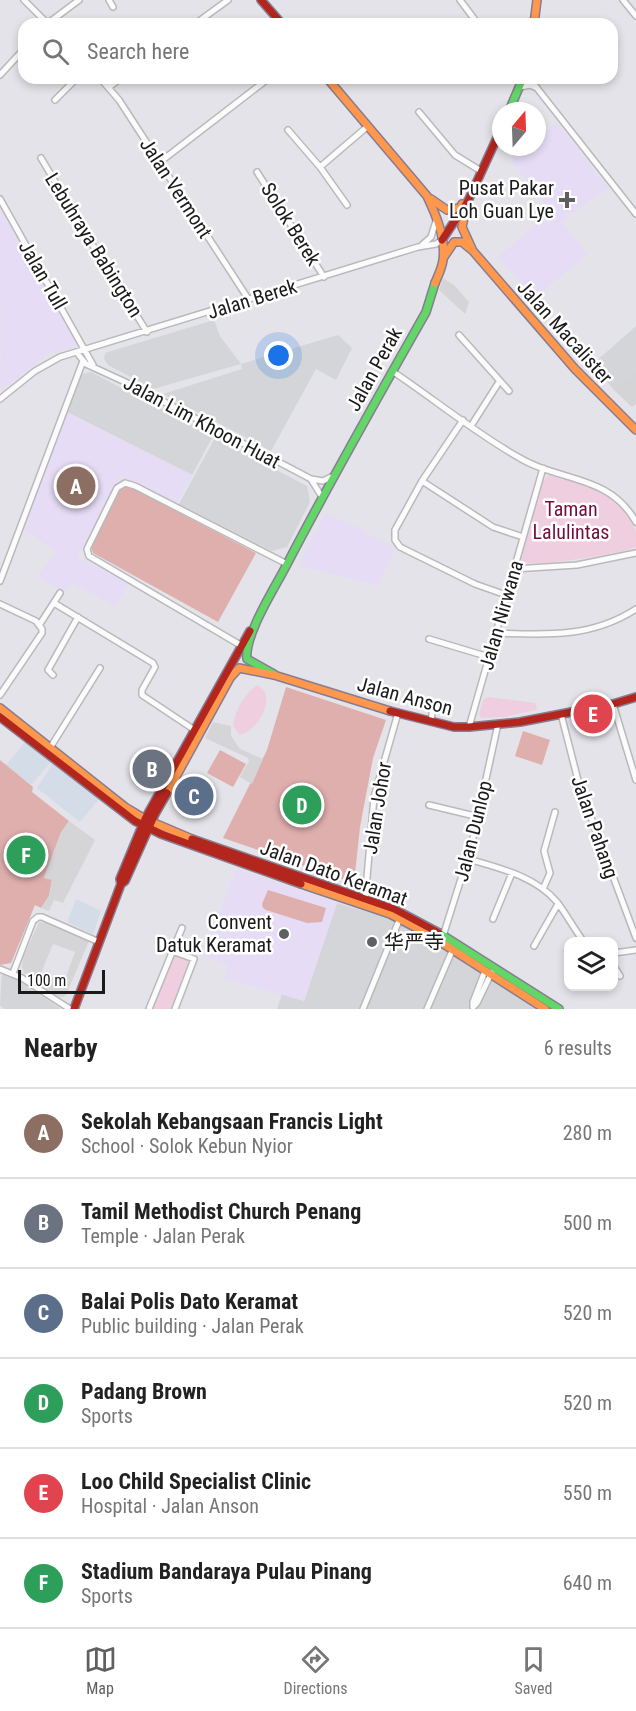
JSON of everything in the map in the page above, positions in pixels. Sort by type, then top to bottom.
[{"type":"main road","points":[[261,0],[277,18]]},
{"type":"main road","points":[[535,18],[537,0]]},
{"type":"main road","points":[[332,84],[427,196],[437,217],[442,240]]},
{"type":"main road","points":[[513,102],[521,84]]},
{"type":"main road","points":[[442,240],[469,197],[492,148]]},
{"type":"main road","points":[[427,196],[447,210],[460,208],[481,171]]},
{"type":"main road","points":[[469,197],[462,227],[473,251]]},
{"type":"main road","name":"Jalan Perak","points":[[200,731],[242,646],[258,620],[333,475],[426,312],[443,260],[442,240]]},
{"type":"main road","points":[[443,260],[454,242],[462,242],[473,251]]},
{"type":"main road","name":"Jalan Macalister","points":[[473,251],[574,369],[636,430]]},
{"type":"main road","name":"Jalan Perak","points":[[258,620],[245,654],[252,663],[267,669],[274,675]]},
{"type":"main road","name":"Jalan Perak","points":[[71,1007],[99,942],[121,884],[120,879],[146,823],[236,670],[244,668],[274,675]]},
{"type":"main road","name":"Jalan Anson","points":[[274,675],[431,722],[469,727],[561,714],[636,697]]},
{"type":"main road","points":[[0,708],[49,749]]},
{"type":"main road","points":[[0,717],[49,749]]},
{"type":"main road","name":"Jalan Dato Keramat","points":[[49,749],[146,823],[365,901],[394,909],[443,936],[534,1006],[545,1009]]},
{"type":"main road","name":"Jalan Dato Keramat","points":[[365,901],[400,918],[452,951],[533,992],[559,1009]]},
{"type":"street","points":[[24,0],[41,18]]},
{"type":"street","points":[[55,18],[79,0]]},
{"type":"street","points":[[110,0],[113,7]]},
{"type":"street","points":[[203,18],[228,0]]},
{"type":"street","points":[[460,0],[474,18]]},
{"type":"street","points":[[623,0],[636,16]]},
{"type":"street","points":[[0,75],[18,56]]},
{"type":"street","points":[[55,100],[71,84]]},
{"type":"street","name":"Jalan Vermont","points":[[106,84],[160,162],[249,300]]},
{"type":"street","points":[[109,87],[113,84]]},
{"type":"street","points":[[160,162],[261,84]]},
{"type":"street","points":[[535,84],[636,214]]},
{"type":"street","points":[[520,87],[531,85],[540,91]]},
{"type":"street","points":[[419,112],[455,155],[469,166],[481,171]]},
{"type":"street","points":[[320,167],[368,126]]},
{"type":"street","points":[[288,130],[320,167],[348,205]]},
{"type":"street","name":"Lebuhraya Babington","points":[[41,158],[147,332]]},
{"type":"street","name":"Solok Berek","points":[[258,172],[324,277]]},
{"type":"street","name":"Jalan Tull","points":[[0,199],[86,351]]},
{"type":"street","points":[[418,248],[431,237],[437,217]]},
{"type":"street","name":"Jalan Berek","points":[[0,399],[46,363],[60,357],[436,244],[442,240]]},
{"type":"street","points":[[459,335],[509,392]]},
{"type":"street","points":[[86,351],[93,365]]},
{"type":"street","points":[[0,581],[83,361],[77,353]]},
{"type":"street","name":"Jalan Lim Khoon Huat","points":[[83,361],[311,479]]},
{"type":"street","points":[[392,371],[516,456],[543,468],[602,488],[624,506],[636,522]]},
{"type":"street","points":[[471,426],[499,382]]},
{"type":"street","points":[[463,420],[422,481],[395,530],[396,544],[475,584],[506,595]]},
{"type":"street","name":"Jalan Nirwana","points":[[469,727],[543,468]]},
{"type":"street","points":[[311,479],[323,481],[333,475]]},
{"type":"street","points":[[311,479],[322,497]]},
{"type":"street","points":[[422,481],[493,527],[523,537]]},
{"type":"street","points":[[242,646],[89,556],[87,549],[117,488],[125,483],[135,486],[287,564]]},
{"type":"street","points":[[514,569],[578,565],[636,553]]},
{"type":"street","points":[[0,695],[42,633],[40,624],[60,593]]},
{"type":"street","points":[[54,603],[153,663],[155,667],[142,690],[142,695],[200,731]]},
{"type":"street","points":[[0,604],[40,624]]},
{"type":"street","points":[[495,633],[532,635],[591,630],[620,619],[636,609]]},
{"type":"street","points":[[53,675],[48,670],[78,617]]},
{"type":"street","points":[[429,639],[489,657]]},
{"type":"street","points":[[49,749],[100,668]]},
{"type":"street","points":[[613,704],[636,780]]},
{"type":"street","points":[[431,722],[433,706]]},
{"type":"street","name":"Jalan Johor","points":[[365,901],[374,797],[398,713]]},
{"type":"street","name":"Jalan Pahang","points":[[561,714],[580,788],[636,938]]},
{"type":"street","name":"Jalan Dunlop","points":[[443,936],[479,818],[498,724]]},
{"type":"street","points":[[429,805],[479,818]]},
{"type":"street","points":[[543,889],[550,873],[544,853],[554,815]]},
{"type":"street","points":[[468,858],[512,873],[543,889],[558,904],[581,937]]},
{"type":"street","points":[[493,919],[512,873]]},
{"type":"street","points":[[534,946],[558,904]]},
{"type":"street","points":[[13,973],[33,921],[38,917],[99,942]]},
{"type":"street","points":[[363,1009],[400,918]]},
{"type":"street","points":[[149,1009],[182,928]]},
{"type":"street","points":[[618,952],[636,950]]},
{"type":"street","points":[[172,951],[194,959],[176,1009]]},
{"type":"street","points":[[427,1009],[452,951]]},
{"type":"street","points":[[0,969],[13,973],[71,1007]]},
{"type":"street","points":[[473,1008],[490,971]]},
{"type":"street","points":[[533,992],[537,998],[534,1006]]},
{"type":"shaded area","name":"Pusat Pakar Loh Guan Lye","points":[[556,122],[608,188],[561,221],[587,255],[534,298],[498,257],[551,211],[511,160],[516,156],[546,156],[546,130]]},
{"type":"shaded area","points":[[0,210],[80,345],[49,354],[1,390]]},
{"type":"shaded area","points":[[443,278],[454,285],[469,302],[465,314],[439,290]]},
{"type":"shaded area","points":[[214,320],[220,336],[241,364],[153,389],[108,365],[104,359],[105,353]]},
{"type":"shaded area","points":[[636,326],[636,369],[613,389],[593,364]]},
{"type":"shaded area","points":[[338,335],[352,348],[336,380],[316,369],[271,451],[163,394],[242,369],[241,364]]},
{"type":"shaded area","points":[[636,369],[636,404],[632,407],[613,389]]},
{"type":"shaded area","points":[[91,372],[213,436],[192,475],[67,412],[82,374]]},
{"type":"shaded area","points":[[67,412],[192,475],[175,505],[120,476],[77,557],[129,582],[115,606],[71,583],[63,592],[38,576],[56,551],[21,528]]},
{"type":"shaded area","points":[[215,438],[307,486],[310,502],[287,547],[272,551],[179,504]]},
{"type":"shaded area","points":[[123,487],[132,488],[256,553],[218,622],[93,553],[91,547],[119,490]]},
{"type":"shaded area","points":[[325,513],[359,528],[377,540],[388,543],[394,551],[378,585],[298,566]]},
{"type":"shaded area","points":[[286,687],[386,720],[373,758],[360,827],[354,883],[223,838],[267,750]]},
{"type":"shaded area","points":[[213,722],[231,726],[231,736],[240,749],[263,759],[252,784],[240,777],[249,761],[248,758],[205,738]]},
{"type":"shaded area","points":[[523,731],[550,740],[542,765],[515,756]]},
{"type":"shaded area","points":[[26,741],[51,762],[31,785],[6,765]]},
{"type":"shaded area","points":[[220,750],[246,764],[233,787],[207,773]]},
{"type":"shaded area","points":[[0,760],[33,787],[32,792],[69,821],[61,833],[44,878],[52,879],[49,896],[41,908],[35,905],[11,963],[0,965]]},
{"type":"shaded area","points":[[53,763],[99,799],[80,822],[37,788]]},
{"type":"shaded area","points":[[69,821],[95,840],[63,903],[54,900],[49,911],[41,908],[49,896],[52,880],[44,878],[61,832]]},
{"type":"shaded area","name":"Convent Datuk Keramat","points":[[237,869],[337,903],[304,1001],[224,978],[228,966],[203,955]]},
{"type":"shaded area","points":[[268,890],[326,908],[322,922],[307,923],[266,910],[262,904]]},
{"type":"shaded area","points":[[76,899],[101,911],[93,934],[69,923]]},
{"type":"shaded area","points":[[337,903],[406,924],[536,1009],[277,1009],[282,994],[304,1001]]},
{"type":"shaded area","points":[[39,922],[47,923],[89,941],[66,995],[63,997],[57,996],[24,973],[23,958]],"holes":[[[53,944],[75,952],[64,982],[41,973]]]},
{"type":"shaded area","points":[[2,972],[11,975],[61,1009],[4,1009],[0,1005]]},
{"type":"green space","name":"Taman Lalulintas","points":[[549,475],[591,487],[620,505],[633,522],[636,547],[579,559],[544,563],[522,562],[519,557],[542,482]]},
{"type":"green space","points":[[257,685],[266,697],[264,712],[254,726],[240,735],[233,726],[238,708]]},
{"type":"green space","points":[[488,697],[535,703],[537,708],[504,717],[482,718],[479,715],[483,700]]},
{"type":"green space","points":[[177,955],[190,963],[172,1009],[153,1009],[173,957]]},
{"type":"traffic: fast","points":[[513,102],[520,84]]},
{"type":"traffic: fast","points":[[274,674],[247,659],[250,638],[267,600],[426,312],[435,283]]},
{"type":"traffic: fast","points":[[439,933],[559,1009]]},
{"type":"traffic: slow","points":[[535,18],[537,0]]},
{"type":"traffic: slow","points":[[332,84],[427,196],[442,235],[444,252],[435,283]]},
{"type":"traffic: slow","points":[[431,199],[447,210],[460,208],[462,204]]},
{"type":"traffic: slow","points":[[466,209],[462,227],[472,249]]},
{"type":"traffic: slow","points":[[444,257],[454,242],[462,242],[473,251],[575,369],[636,430]]},
{"type":"traffic: slow","points":[[167,793],[230,678],[239,668],[274,675],[390,711]]},
{"type":"traffic: slow","points":[[0,708],[125,807],[145,819],[192,839]]},
{"type":"traffic: slow","points":[[301,884],[390,914],[428,934],[545,1009]]},
{"type":"traffic: jam","points":[[261,0],[277,18]]},
{"type":"traffic: jam","points":[[442,240],[468,201],[492,149]]},
{"type":"traffic: jam","points":[[121,884],[120,879],[145,819],[250,631]]},
{"type":"traffic: jam","points":[[390,711],[454,727],[469,727],[520,722],[613,704],[636,697]]},
{"type":"traffic: jam","points":[[0,717],[135,821],[161,834],[301,884]]},
{"type":"traffic: jam","points":[[74,1009],[121,884],[125,881],[167,793]]},
{"type":"traffic: jam","points":[[192,839],[394,909],[439,933]]},
{"type":"place","name":"Pusat Pakar Loh Guan Lye","points":[[567,200]]},
{"type":"place","name":"Sekolah Kebangsaan Francis Light","points":[[76,486]]},
{"type":"place","name":"Loo Child Specialist Clinic","points":[[593,714]]},
{"type":"place","name":"Tamil Methodist Church Penang","points":[[152,769]]},
{"type":"place","name":"Balai Polis Dato Keramat","points":[[194,796]]},
{"type":"place","name":"Padang Brown","points":[[302,805]]},
{"type":"place","name":"Stadium Bandaraya Pulau Pinang","points":[[26,855]]},
{"type":"place","name":"Convent Datuk Keramat","points":[[284,934]]},
{"type":"place","name":"华严寺","points":[[372,942]]}]
